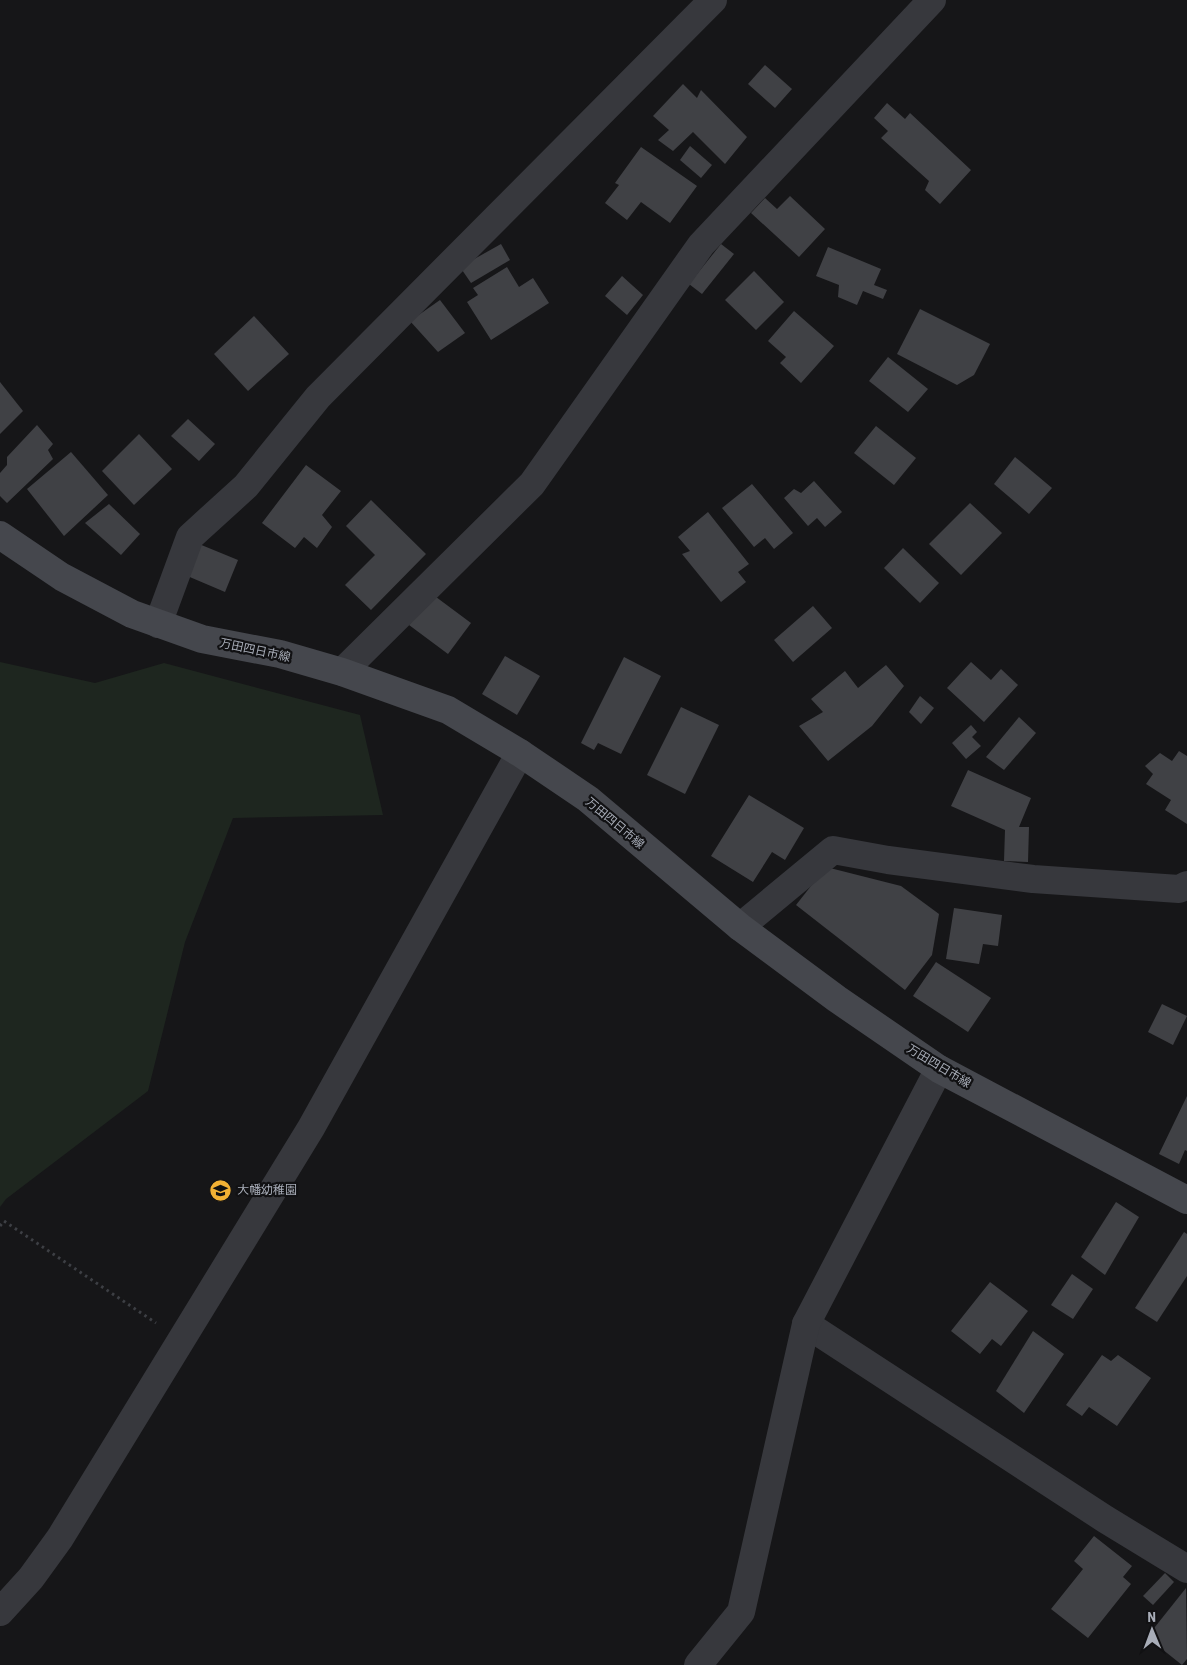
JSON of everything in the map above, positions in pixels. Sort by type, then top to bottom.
[{"type":"main road","name":"万田四日市線","points":[[0,535],[62,577],[132,614],[202,639],[280,654],[342,672],[448,710],[520,753],[588,799],[740,927],[837,999],[939,1069],[1187,1200]]},
{"type":"street","points":[[158,624],[190,537],[246,486],[318,397],[713,0]]},
{"type":"street","points":[[342,672],[532,484],[701,245],[932,0]]},
{"type":"street","points":[[0,1612],[31,1578],[60,1538],[311,1128],[520,753]]},
{"type":"street","points":[[740,927],[833,850],[888,860],[1033,879],[1179,889],[1187,885]]},
{"type":"street","points":[[698,1665],[741,1612],[806,1324],[939,1069]]},
{"type":"street","points":[[806,1324],[1105,1519],[1187,1569]]},
{"type":"path","points":[[0,1226],[4,1221],[181,1340]]},
{"type":"shaded area","points":[[0,662],[95,683],[164,663],[360,715],[383,815],[233,818],[185,942],[148,1091],[6,1199],[0,1207]]},
{"type":"building","points":[[765,65],[792,89],[775,108],[748,84]]},
{"type":"building","points":[[683,84],[697,98],[701,90],[747,137],[725,164],[693,132],[673,151],[658,140],[669,130],[653,116]]},
{"type":"building","points":[[887,103],[905,119],[910,113],[971,170],[940,204],[925,190],[929,181],[881,138],[888,131],[874,118]]},
{"type":"building","points":[[690,146],[712,165],[701,178],[680,160]]},
{"type":"building","points":[[641,147],[697,186],[670,223],[641,202],[627,220],[605,203],[619,185],[615,183]]},
{"type":"building","points":[[790,196],[825,229],[799,257],[751,213],[765,198],[777,209]]},
{"type":"building","points":[[501,244],[510,260],[471,283],[460,267]]},
{"type":"building","points":[[721,244],[734,254],[702,294],[689,284]]},
{"type":"building","points":[[828,247],[881,269],[874,285],[887,290],[883,299],[863,291],[857,305],[838,297],[839,285],[816,276]]},
{"type":"building","points":[[507,267],[519,287],[533,278],[549,303],[491,340],[467,302],[478,295],[473,288]]},
{"type":"building","points":[[754,271],[784,302],[756,330],[725,300]]},
{"type":"building","points":[[622,276],[643,295],[627,315],[605,296]]},
{"type":"building","points":[[440,300],[465,333],[438,352],[410,321]]},
{"type":"building","points":[[920,309],[990,344],[974,375],[957,385],[897,354]]},
{"type":"building","points":[[794,311],[834,346],[801,383],[780,363],[786,357],[768,341]]},
{"type":"building","points":[[254,316],[289,354],[248,391],[214,354]]},
{"type":"building","points":[[888,357],[928,389],[908,412],[869,381]]},
{"type":"building","points":[[0,382],[23,411],[0,434]]},
{"type":"building","points":[[188,419],[215,444],[199,461],[171,436]]},
{"type":"building","points":[[37,425],[53,444],[48,450],[53,459],[7,503],[0,496],[0,473],[7,465],[7,457]]},
{"type":"building","points":[[876,426],[916,458],[894,485],[854,453]]},
{"type":"building","points":[[139,434],[172,469],[134,505],[102,471]]},
{"type":"building","points":[[71,452],[108,495],[64,536],[27,489]]},
{"type":"building","points":[[1015,457],[1052,488],[1029,514],[994,484]]},
{"type":"building","points":[[306,465],[341,491],[322,515],[332,527],[317,548],[304,537],[295,548],[262,523]]},
{"type":"building","points":[[814,481],[842,512],[825,527],[817,518],[808,526],[784,498],[794,489],[801,493]]},
{"type":"building","points":[[752,484],[793,533],[774,549],[765,538],[754,547],[722,508]]},
{"type":"building","points":[[371,500],[426,554],[371,610],[345,585],[375,555],[346,526]]},
{"type":"building","points":[[970,503],[1002,533],[961,575],[929,544]]},
{"type":"building","points":[[109,504],[140,534],[121,555],[85,523]]},
{"type":"building","points":[[708,512],[749,564],[738,572],[746,582],[721,602],[682,554],[690,551],[678,537]]},
{"type":"building","points":[[199,544],[238,560],[225,592],[185,575]]},
{"type":"building","points":[[903,548],[939,583],[920,603],[884,568]]},
{"type":"building","points":[[432,594],[471,623],[448,654],[409,625]]},
{"type":"building","points":[[813,606],[832,628],[793,662],[774,640]]},
{"type":"building","points":[[505,656],[540,676],[517,715],[482,694]]},
{"type":"building","points":[[624,657],[661,676],[621,754],[598,743],[594,750],[581,743]]},
{"type":"building","points":[[971,662],[991,680],[1001,669],[1018,685],[984,722],[947,688]]},
{"type":"building","points":[[886,665],[904,686],[872,726],[828,761],[799,726],[823,712],[811,699],[845,671],[858,688]]},
{"type":"building","points":[[920,696],[934,708],[921,724],[909,712]]},
{"type":"building","points":[[681,707],[719,725],[685,794],[647,775]]},
{"type":"building","points":[[1019,717],[1036,733],[1004,770],[986,757]]},
{"type":"building","points":[[971,725],[977,732],[972,737],[981,746],[966,759],[952,743]]},
{"type":"building","points":[[1179,751],[1187,756],[1187,824],[1165,810],[1171,800],[1146,784],[1153,774],[1145,766],[1160,753],[1172,761]]},
{"type":"building","points":[[968,770],[1031,798],[1019,827],[1029,827],[1028,862],[1004,861],[1005,830],[951,806]]},
{"type":"building","points":[[749,795],[804,828],[785,860],[772,852],[753,882],[711,856]]},
{"type":"building","points":[[826,867],[901,886],[939,914],[932,955],[905,990],[796,905]]},
{"type":"building","points":[[954,908],[1002,915],[998,946],[983,944],[979,964],[946,959]]},
{"type":"building","points":[[936,962],[991,998],[968,1032],[913,996]]},
{"type":"building","points":[[1162,1004],[1187,1016],[1173,1045],[1148,1032]]},
{"type":"building","points":[[1187,1096],[1187,1151],[1185,1150],[1179,1164],[1159,1154]]},
{"type":"building","points":[[1116,1202],[1139,1217],[1105,1275],[1081,1257]]},
{"type":"building","points":[[1184,1232],[1187,1234],[1187,1276],[1157,1322],[1135,1308]]},
{"type":"building","points":[[1072,1274],[1093,1289],[1073,1319],[1051,1305]]},
{"type":"building","points":[[990,1282],[1028,1311],[1001,1346],[992,1339],[980,1354],[951,1331]]},
{"type":"building","points":[[1033,1331],[1064,1354],[1024,1413],[996,1391]]},
{"type":"building","points":[[1102,1355],[1111,1361],[1118,1355],[1151,1378],[1117,1426],[1089,1407],[1082,1416],[1066,1405]]},
{"type":"building","points":[[1094,1536],[1132,1566],[1123,1577],[1131,1584],[1088,1638],[1051,1609],[1083,1569],[1074,1561]]},
{"type":"building","points":[[1165,1573],[1174,1582],[1153,1605],[1143,1596]]},
{"type":"building","points":[[1186,1588],[1187,1659],[1182,1665],[1147,1637]]},
{"type":"place","name":"大幡幼稚園","points":[[221,1190]]}]
